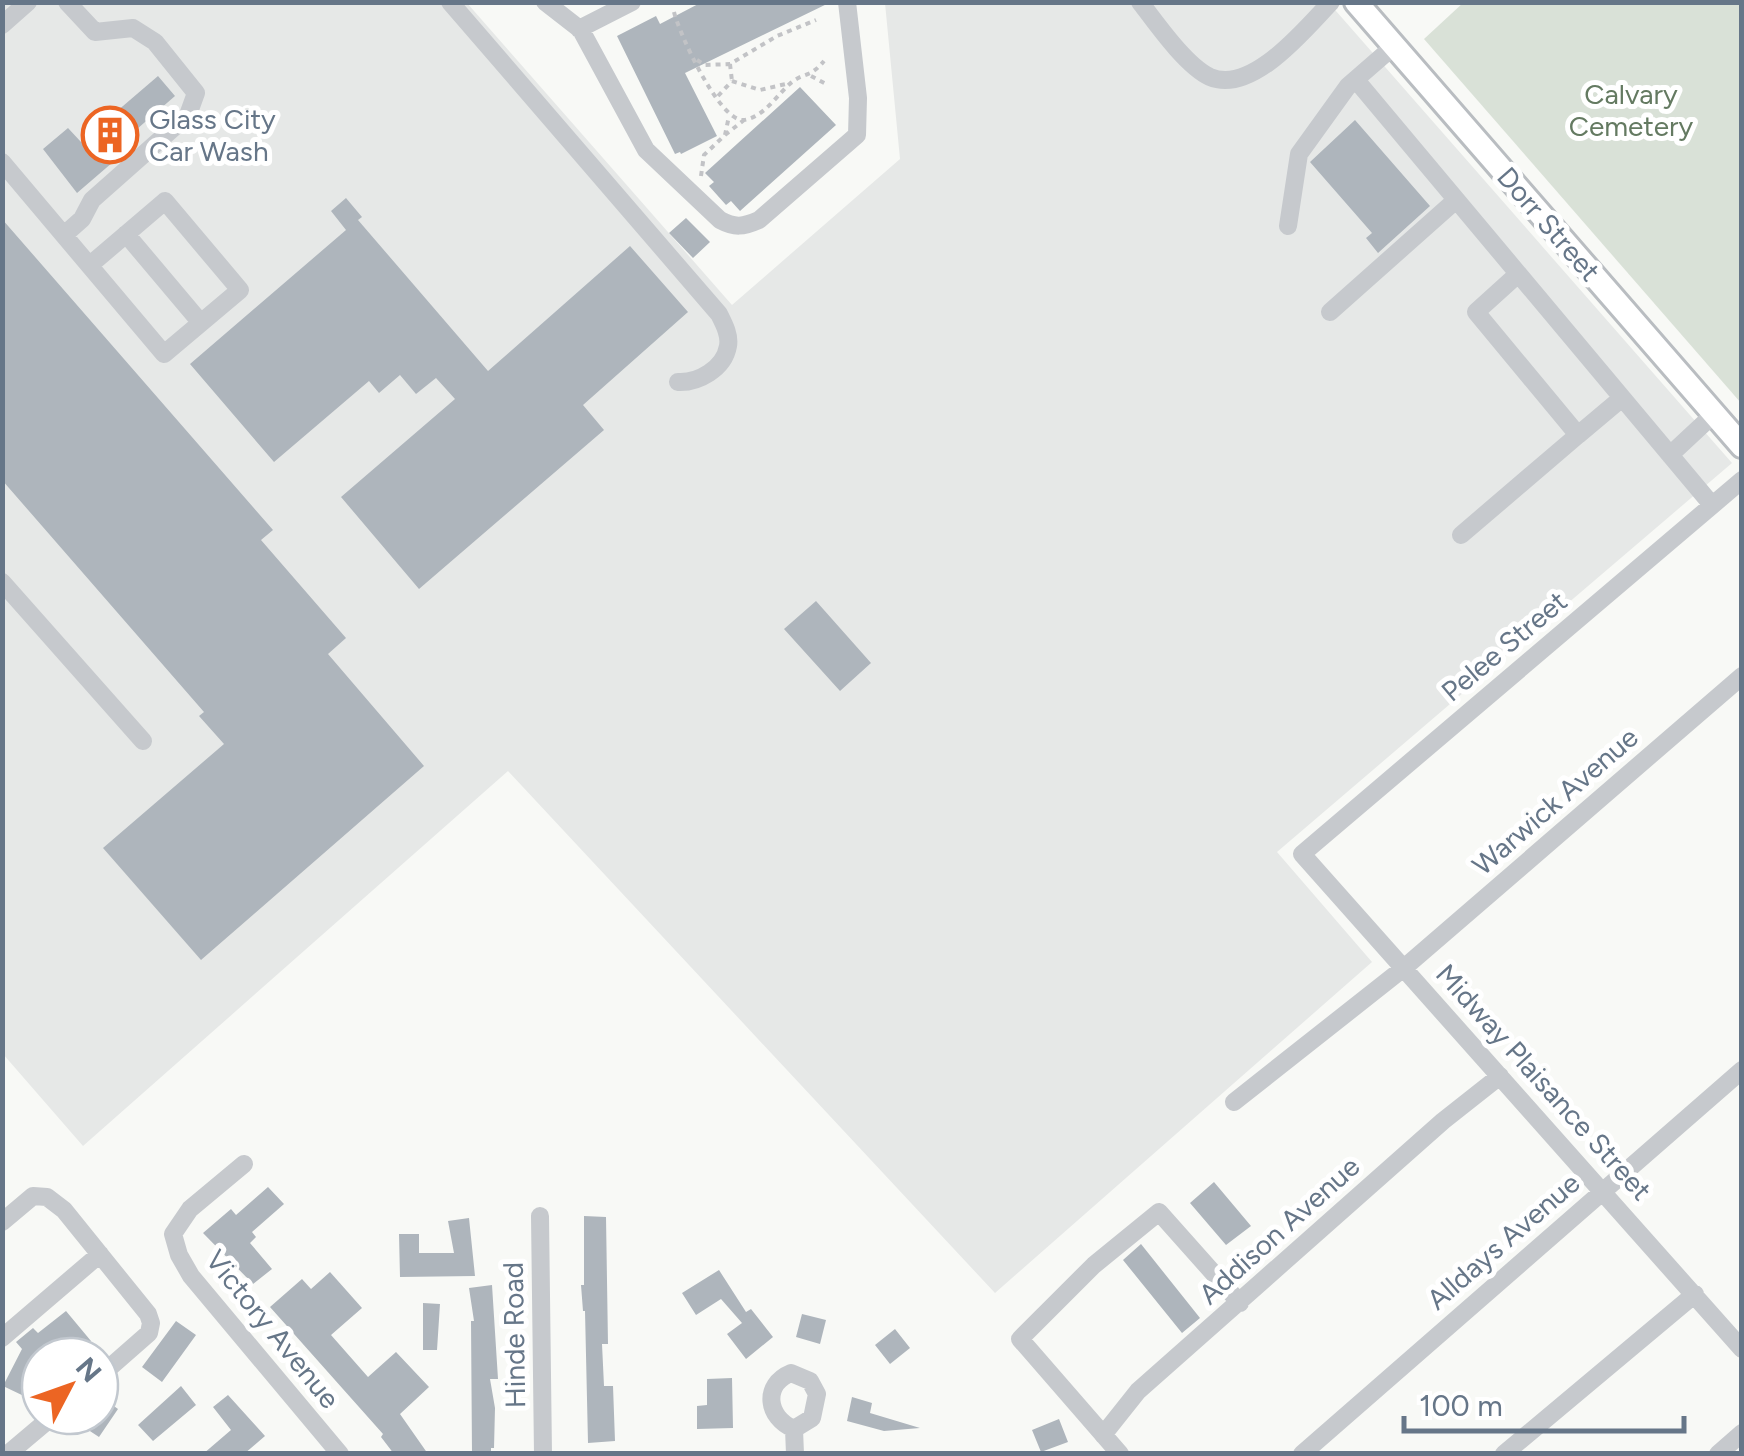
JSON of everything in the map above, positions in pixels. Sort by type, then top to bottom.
[{"type":"main road","name":"Dorr Street","points":[[1356,2],[1742,446]]},
{"type":"street","points":[[2,24],[28,2]]},
{"type":"street","points":[[64,235],[82,219],[92,200],[188,115],[196,93],[155,42],[133,28],[94,32],[67,2]]},
{"type":"street","points":[[450,2],[719,314],[727,331],[728,347],[720,362],[692,383],[678,382]]},
{"type":"street","points":[[545,2],[579,28],[592,46],[646,150],[720,220],[744,227],[759,220],[856,135],[858,98],[847,2]]},
{"type":"street","points":[[579,28],[632,2]]},
{"type":"street","points":[[1140,2],[1190,61],[1210,77],[1236,80],[1259,69],[1286,48],[1330,2]]},
{"type":"street","points":[[1288,226],[1299,154],[1356,80],[1394,46]]},
{"type":"street","points":[[1356,80],[1712,505]]},
{"type":"street","points":[[2,162],[164,354],[240,290],[165,201],[90,265]]},
{"type":"street","points":[[1330,312],[1456,200]]},
{"type":"street","points":[[126,234],[202,323]]},
{"type":"street","points":[[1518,274],[1476,312],[1578,435]]},
{"type":"street","points":[[1460,534],[1622,398]]},
{"type":"street","points":[[1670,455],[1714,414]]},
{"type":"street","name":"Pelee Street","points":[[1302,854],[1742,480]]},
{"type":"street","points":[[2,582],[144,741]]},
{"type":"street","name":"Warwick Avenue","points":[[1234,1102],[1405,968],[1742,676]]},
{"type":"street","name":"Midway Plaisance Street","points":[[1302,854],[1742,1349]]},
{"type":"street","name":"Alldays Avenue","points":[[1302,1454],[1742,1070]]},
{"type":"street","name":"Addison Avenue","points":[[1103,1435],[1138,1391],[1430,1132],[1500,1076]]},
{"type":"street","name":"Victory Avenue","points":[[244,1164],[190,1209],[173,1234],[179,1255],[191,1276],[330,1450]]},
{"type":"street","points":[[2,1222],[33,1196],[47,1197],[64,1210],[148,1314],[149,1333],[120,1360]]},
{"type":"street","points":[[1120,1454],[1020,1338],[1094,1266],[1159,1212],[1240,1302]]},
{"type":"street","name":"Hinde Road","points":[[540,1216],[543,1454]]},
{"type":"street","points":[[2,1338],[100,1254]]},
{"type":"street","points":[[1504,1454],[1695,1294]]},
{"type":"street","points":[[794,1430],[794,1454]]},
{"type":"street","points":[[1718,1454],[1742,1433]]},
{"type":"street","points":[[8,1454],[29,1436]]},
{"type":"path","points":[[674,12],[693,58],[716,97],[730,116],[744,120]]},
{"type":"path","points":[[693,58],[705,64],[730,64],[777,36],[816,20]]},
{"type":"path","points":[[700,184],[704,156],[725,134],[767,97],[791,82],[812,76],[824,61]]},
{"type":"path","points":[[730,64],[732,82]]},
{"type":"path","points":[[812,76],[826,84]]},
{"type":"path","points":[[716,97],[732,82]]},
{"type":"path","points":[[732,82],[767,97]]},
{"type":"path","points":[[767,97],[791,82]]},
{"type":"path","points":[[725,134],[730,116]]},
{"type":"shaded area","points":[[2,3],[467,3],[732,305],[900,159],[885,3],[1329,3],[1732,463],[1277,852],[1372,962],[995,1293],[508,771],[83,1146],[3,1054]]},
{"type":"green space","name":"Calvary Cemetery","points":[[1464,2],[1741,3],[1741,403],[1424,39]]},
{"type":"building","points":[[702,2],[831,2],[685,73],[717,136],[675,154],[617,36],[656,16],[660,24]]},
{"type":"building","name":"Glass City Car Wash","points":[[158,76],[175,96],[114,149],[120,156],[77,193],[43,149],[68,128],[81,142]]},
{"type":"building","points":[[800,87],[836,125],[740,211],[731,201],[726,205],[709,186],[714,182],[705,173]]},
{"type":"building","points":[[1355,120],[1430,206],[1378,253],[1366,238],[1372,233],[1310,162]]},
{"type":"building","points":[[346,198],[362,217],[358,220],[488,371],[630,246],[688,312],[583,405],[604,430],[419,589],[341,497],[455,399],[436,378],[416,394],[400,375],[379,393],[369,381],[274,462],[190,364],[346,230],[331,211]]},
{"type":"building","points":[[686,218],[710,242],[693,258],[669,233]]},
{"type":"building","points":[[2,219],[273,530],[261,540],[346,638],[328,654],[424,766],[201,960],[103,848],[224,744],[199,716],[204,712],[2,480]]},
{"type":"building","points":[[816,601],[871,663],[840,691],[784,629]]},
{"type":"building","points":[[1214,1182],[1251,1226],[1226,1245],[1190,1203]]},
{"type":"building","points":[[268,1187],[284,1204],[252,1232],[256,1237],[250,1243],[272,1269],[253,1284],[203,1233],[231,1209],[236,1215]]},
{"type":"building","points":[[584,1216],[606,1217],[608,1344],[602,1344],[604,1386],[613,1386],[615,1441],[588,1443],[581,1285]]},
{"type":"building","points":[[469,1218],[475,1276],[400,1277],[399,1234],[419,1234],[419,1253],[454,1253],[448,1221]]},
{"type":"building","points":[[1141,1244],[1200,1318],[1182,1333],[1123,1260]]},
{"type":"building","points":[[719,1270],[746,1312],[751,1309],[773,1337],[746,1359],[727,1334],[742,1323],[721,1299],[696,1315],[682,1293]]},
{"type":"building","points":[[330,1272],[362,1308],[331,1335],[368,1377],[396,1352],[429,1387],[400,1414],[428,1454],[394,1454],[381,1437],[383,1434],[270,1307],[302,1279],[311,1289]]},
{"type":"building","points":[[492,1285],[498,1379],[490,1379],[495,1408],[494,1448],[491,1454],[472,1454],[474,1321],[469,1288]]},
{"type":"building","points":[[423,1303],[440,1304],[437,1350],[423,1350]]},
{"type":"building","points":[[66,1311],[87,1336],[23,1336],[33,1328],[38,1333]]},
{"type":"building","points":[[802,1314],[826,1320],[820,1344],[796,1337]]},
{"type":"building","points":[[176,1321],[196,1335],[162,1382],[142,1367]]},
{"type":"building","points":[[895,1329],[910,1348],[890,1364],[875,1345]]},
{"type":"building","points":[[20,1353],[20,1394],[3,1386]]},
{"type":"building","points":[[732,1378],[733,1428],[697,1429],[697,1406],[707,1405],[707,1379]]},
{"type":"building","points":[[181,1386],[196,1405],[153,1441],[138,1425]]},
{"type":"building","points":[[228,1395],[265,1436],[244,1454],[203,1454],[231,1430],[213,1407]]},
{"type":"building","points":[[852,1397],[872,1403],[870,1413],[920,1428],[884,1431],[847,1421]]},
{"type":"building","points":[[1059,1419],[1068,1442],[1041,1452],[1032,1430]]},
{"type":"place","name":"Glass City Car Wash","points":[[110,135]]}]
